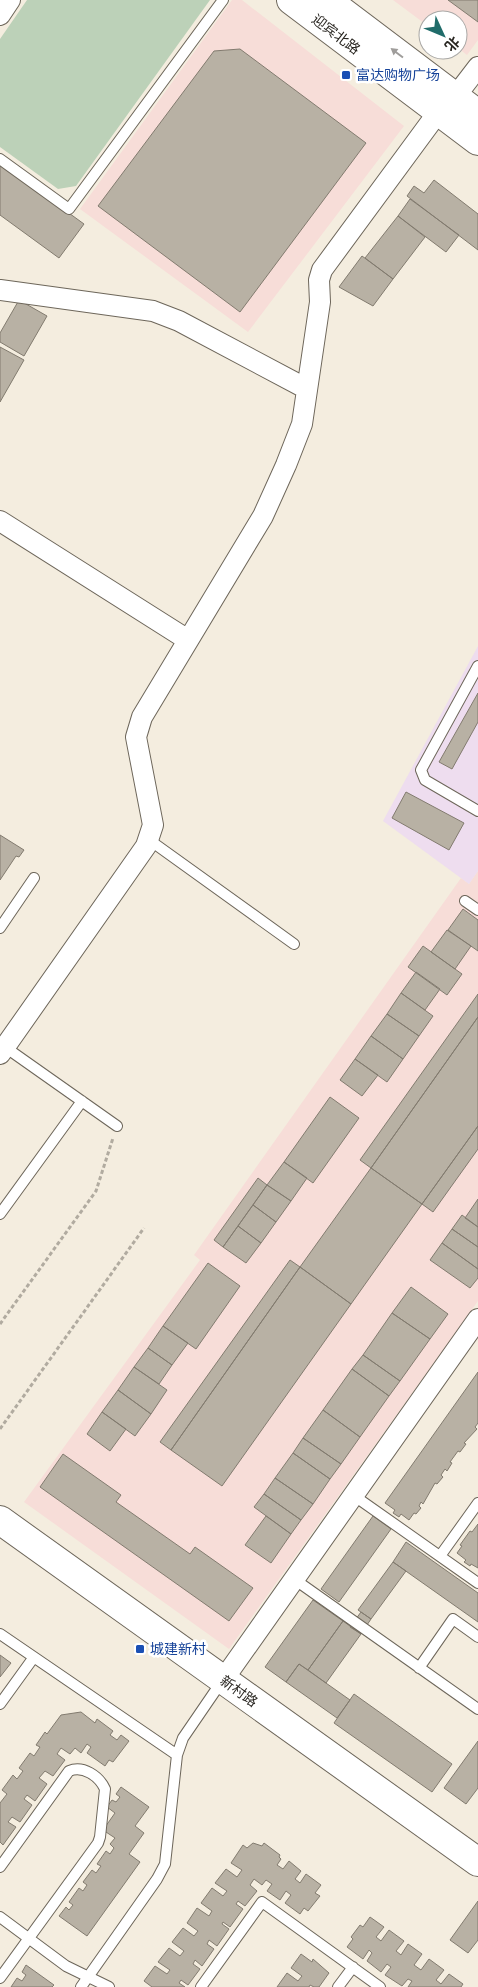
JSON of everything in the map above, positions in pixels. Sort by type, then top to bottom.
[{"type":"street","points":[[0,15],[10,0]]},
{"type":"street","name":"迎宾北路","points":[[291,0],[447,104],[478,114]]},
{"type":"street","name":"迎宾北路","points":[[327,0],[447,104],[478,141]]},
{"type":"street","points":[[3,1051],[146,846],[153,825],[136,737],[142,717],[263,516],[286,465],[302,424],[320,302],[319,280],[322,270],[447,104],[478,67]]},
{"type":"street","points":[[0,290],[153,311],[179,321],[307,389]]},
{"type":"street","points":[[0,521],[188,640]]},
{"type":"street","points":[[223,1680],[478,1319]]},
{"type":"street","name":"新村路","points":[[0,1520],[478,1862]]},
{"type":"lane","points":[[0,159],[69,209],[223,0]]},
{"type":"lane","points":[[478,666],[421,770],[425,780],[478,811]]},
{"type":"lane","points":[[148,839],[294,944]]},
{"type":"lane","points":[[0,928],[34,878]]},
{"type":"lane","points":[[465,901],[478,910]]},
{"type":"lane","points":[[3,1051],[82,1101],[117,1126]]},
{"type":"lane","points":[[0,1214],[82,1101]]},
{"type":"lane","points":[[353,1495],[478,1583]]},
{"type":"lane","points":[[440,1556],[478,1503]]},
{"type":"lane","points":[[294,1579],[478,1709]]},
{"type":"lane","points":[[419,1668],[453,1619],[478,1637]]},
{"type":"lane","points":[[0,1634],[176,1755]]},
{"type":"lane","points":[[0,1704],[34,1657]]},
{"type":"lane","points":[[81,1987],[158,1879],[166,1864],[176,1755],[183,1738],[223,1680]]},
{"type":"lane","points":[[0,1867],[70,1771],[76,1768],[84,1769],[102,1782],[105,1789],[98,1843],[0,1978]]},
{"type":"lane","points":[[200,1987],[262,1902],[380,1987]]},
{"type":"lane","points":[[0,1917],[66,1966],[109,1987]]},
{"type":"lane","points":[[338,1987],[353,1967]]},
{"type":"path","points":[[0,1324],[96,1190],[117,1126]]},
{"type":"path","points":[[0,1428],[144,1228]]},
{"type":"shaded area","points":[[232,0],[242,0],[404,126],[248,332],[80,209]]},
{"type":"shaded area","points":[[393,0],[478,0],[478,40],[468,54],[468,10],[418,10],[418,19]]},
{"type":"shaded area","points":[[478,646],[478,871],[469,884],[383,821]]},
{"type":"shaded area","points":[[478,871],[478,1301],[229,1649],[24,1502],[200,1260],[194,1255],[461,878],[469,884]]},
{"type":"green space","points":[[27,0],[210,0],[76,186],[58,189],[0,147],[0,39]]},
{"type":"building","points":[[448,0],[478,0],[478,22],[468,15],[468,10],[462,10]]},
{"type":"building","points":[[240,49],[366,143],[240,312],[98,206],[214,51]]},
{"type":"building","points":[[0,163],[84,224],[59,258],[0,215]]},
{"type":"building","points":[[434,180],[478,214],[478,250],[407,196],[414,186],[424,193]]},
{"type":"building","points":[[410,199],[459,235],[446,252],[398,216]]},
{"type":"building","points":[[398,216],[425,237],[393,279],[365,258]]},
{"type":"building","points":[[362,256],[393,279],[373,306],[339,287]]},
{"type":"building","points":[[19,300],[47,316],[24,356],[0,342],[0,333]]},
{"type":"building","points":[[0,347],[24,360],[0,402]]},
{"type":"building","points":[[478,693],[478,722],[452,769],[439,762]]},
{"type":"building","points":[[406,792],[464,823],[449,850],[392,818]]},
{"type":"building","points":[[0,835],[24,850],[19,857],[16,856],[0,880]]},
{"type":"building","points":[[463,909],[478,920],[478,951],[448,930]]},
{"type":"building","points":[[447,930],[471,946],[455,969],[431,952]]},
{"type":"building","points":[[423,946],[462,974],[447,995],[408,967]]},
{"type":"building","points":[[416,972],[440,989],[425,1010],[401,993]]},
{"type":"building","points":[[401,993],[433,1016],[419,1036],[387,1014]]},
{"type":"building","points":[[478,994],[478,1017],[371,1168],[360,1160]]},
{"type":"building","points":[[387,1014],[419,1036],[403,1059],[371,1036]]},
{"type":"building","points":[[478,1017],[478,1126],[422,1204],[371,1168]]},
{"type":"building","points":[[371,1036],[403,1059],[387,1082],[355,1059]]},
{"type":"building","points":[[355,1059],[378,1075],[362,1096],[340,1080]]},
{"type":"building","points":[[330,1097],[359,1118],[313,1183],[284,1162]]},
{"type":"building","points":[[478,1126],[478,1149],[433,1212],[422,1204]]},
{"type":"building","points":[[284,1162],[307,1178],[291,1201],[267,1185]]},
{"type":"building","points":[[371,1168],[422,1204],[351,1304],[300,1267]]},
{"type":"building","points":[[258,1178],[267,1185],[223,1247],[214,1240]]},
{"type":"building","points":[[267,1185],[291,1201],[276,1222],[253,1205]]},
{"type":"building","points":[[478,1199],[478,1227],[465,1218]]},
{"type":"building","points":[[253,1205],[276,1222],[261,1243],[238,1226]]},
{"type":"building","points":[[462,1215],[478,1227],[478,1247],[452,1229]]},
{"type":"building","points":[[238,1226],[261,1243],[246,1263],[223,1247]]},
{"type":"building","points":[[452,1229],[478,1247],[478,1269],[442,1243]]},
{"type":"building","points":[[442,1243],[478,1269],[478,1278],[470,1288],[430,1260]]},
{"type":"building","points":[[290,1260],[300,1267],[171,1450],[160,1442]]},
{"type":"building","points":[[208,1263],[240,1286],[196,1349],[163,1326]]},
{"type":"building","points":[[300,1267],[351,1304],[222,1486],[171,1450]]},
{"type":"building","points":[[411,1287],[448,1314],[430,1339],[392,1313]]},
{"type":"building","points":[[392,1313],[430,1339],[400,1381],[363,1355]]},
{"type":"building","points":[[163,1326],[188,1343],[172,1365],[148,1348]]},
{"type":"building","points":[[148,1348],[172,1365],[159,1384],[134,1367]]},
{"type":"building","points":[[363,1355],[400,1381],[389,1396],[352,1369]]},
{"type":"building","points":[[134,1367],[167,1390],[151,1414],[118,1390]]},
{"type":"building","points":[[352,1369],[389,1396],[360,1437],[323,1410]]},
{"type":"building","points":[[478,1372],[478,1423],[475,1427],[477,1429],[450,1462],[452,1463],[447,1471],[445,1469],[441,1475],[443,1477],[437,1484],[435,1483],[423,1504],[421,1502],[419,1506],[421,1508],[416,1514],[414,1513],[409,1520],[401,1514],[399,1517],[393,1513],[395,1510],[385,1503]]},
{"type":"building","points":[[118,1390],[151,1414],[135,1436],[102,1412]]},
{"type":"building","points":[[323,1410],[360,1437],[341,1464],[303,1438]]},
{"type":"building","points":[[102,1412],[126,1429],[110,1451],[87,1434]]},
{"type":"building","points":[[303,1438],[341,1464],[330,1479],[293,1453]]},
{"type":"building","points":[[293,1453],[330,1479],[313,1504],[275,1478]]},
{"type":"building","points":[[63,1454],[121,1495],[116,1502],[190,1554],[195,1547],[253,1588],[229,1621],[40,1487]]},
{"type":"building","points":[[275,1478],[313,1504],[301,1520],[264,1494]]},
{"type":"building","points":[[264,1494],[301,1520],[291,1534],[254,1507]]},
{"type":"building","points":[[266,1516],[291,1534],[271,1563],[245,1545]]},
{"type":"building","points":[[373,1516],[391,1529],[339,1602],[321,1589]]},
{"type":"building","points":[[478,1524],[478,1568],[464,1562],[466,1560],[457,1553],[470,1531],[472,1532]]},
{"type":"building","points":[[406,1542],[478,1593],[478,1622],[393,1562]]},
{"type":"building","points":[[393,1562],[406,1571],[371,1619],[358,1610]]},
{"type":"building","points":[[313,1600],[343,1621],[308,1670],[299,1664],[286,1682],[265,1667]]},
{"type":"building","points":[[361,1612],[371,1619],[361,1634],[350,1627]]},
{"type":"building","points":[[343,1621],[361,1634],[326,1683],[308,1670]]},
{"type":"building","points":[[0,1655],[11,1663],[0,1677]]},
{"type":"building","points":[[299,1664],[350,1700],[337,1718],[286,1682]]},
{"type":"building","points":[[354,1694],[452,1764],[432,1792],[334,1723]]},
{"type":"building","points":[[81,1712],[95,1723],[97,1719],[113,1731],[110,1735],[117,1740],[121,1735],[129,1741],[113,1762],[109,1760],[105,1766],[87,1753],[91,1747],[87,1744],[81,1753],[75,1748],[70,1754],[61,1748],[57,1754],[65,1760],[53,1776],[45,1771],[39,1778],[47,1784],[35,1801],[27,1795],[24,1799],[32,1805],[20,1822],[12,1817],[8,1822],[16,1827],[3,1845],[0,1842],[0,1803],[7,1794],[2,1790],[13,1775],[17,1779],[23,1771],[19,1768],[30,1753],[34,1756],[40,1747],[36,1745],[61,1715]]},
{"type":"building","points":[[478,1741],[478,1788],[466,1804],[444,1788]]},
{"type":"building","points":[[121,1787],[149,1807],[135,1826],[144,1833],[129,1854],[140,1862],[87,1936],[59,1916],[66,1907],[69,1910],[73,1905],[69,1902],[79,1888],[83,1891],[87,1885],[83,1882],[92,1870],[96,1873],[101,1866],[97,1864],[106,1851],[110,1854],[114,1848],[110,1844],[115,1838],[103,1830],[115,1813],[107,1807],[112,1800],[116,1802],[120,1797],[116,1794]]},
{"type":"building","points":[[253,1843],[262,1846],[264,1843],[280,1855],[281,1859],[277,1865],[283,1869],[289,1861],[301,1871],[295,1879],[300,1883],[306,1874],[321,1885],[315,1893],[320,1896],[308,1911],[304,1908],[300,1914],[285,1903],[291,1895],[286,1891],[280,1900],[267,1891],[272,1884],[266,1880],[262,1885],[254,1879],[250,1885],[257,1891],[245,1906],[238,1901],[236,1904],[243,1909],[230,1927],[223,1922],[222,1924],[229,1929],[217,1946],[209,1940],[207,1944],[214,1949],[202,1966],[195,1960],[193,1964],[200,1969],[188,1985],[181,1980],[179,1983],[185,1987],[152,1987],[144,1981],[155,1966],[167,1974],[170,1970],[158,1962],[169,1948],[180,1956],[184,1951],[172,1942],[183,1928],[194,1936],[198,1931],[187,1923],[197,1908],[209,1916],[212,1911],[201,1903],[212,1888],[223,1896],[227,1891],[215,1883],[226,1869],[237,1877],[242,1870],[231,1863],[243,1845],[247,1848]]},
{"type":"building","points":[[478,1901],[478,1940],[468,1953],[450,1940]]},
{"type":"building","points":[[370,1917],[384,1927],[376,1937],[381,1941],[389,1930],[404,1941],[396,1951],[401,1955],[408,1944],[422,1954],[414,1965],[421,1970],[429,1959],[444,1970],[436,1980],[441,1984],[449,1974],[463,1984],[461,1987],[408,1987],[412,1981],[408,1979],[402,1986],[385,1975],[391,1967],[387,1964],[381,1972],[367,1961],[372,1953],[369,1950],[363,1959],[347,1947],[353,1939],[351,1937],[360,1925],[363,1927]]},
{"type":"building","points":[[301,1954],[312,1962],[313,1959],[329,1973],[319,1987],[310,1985],[309,1987],[277,1987],[287,1973],[298,1981],[302,1976],[291,1968]]},
{"type":"building","points":[[26,1965],[54,1985],[52,1987],[11,1987],[17,1978],[22,1981],[26,1975],[22,1972]]},
{"type":"place","name":"富达购物广场","points":[[346,75]]},
{"type":"place","name":"城建新村","points":[[140,1649]]}]
